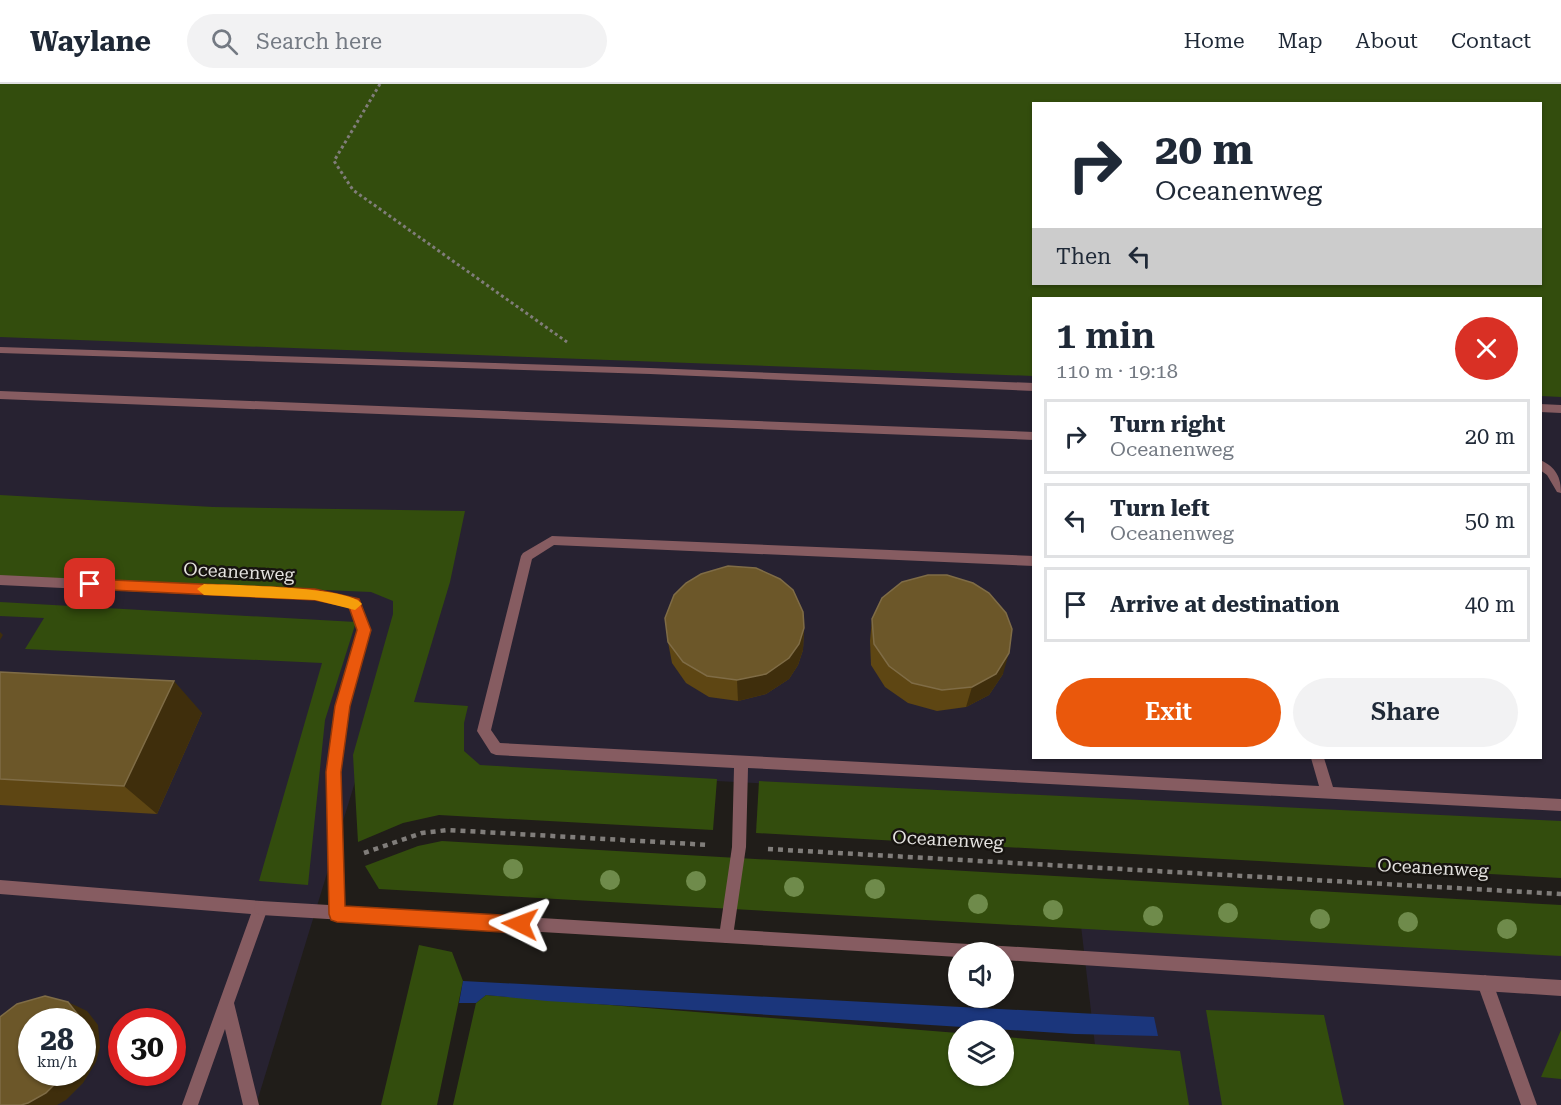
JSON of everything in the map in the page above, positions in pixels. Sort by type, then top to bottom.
[{"type":"street","points":[[0,350],[1032,387]]},
{"type":"street","points":[[0,394],[1032,436]]},
{"type":"street","points":[[1542,408],[1561,409]]},
{"type":"street","points":[[1542,465],[1551,472],[1561,489]]},
{"type":"street","points":[[1032,561],[552,540],[526,556],[484,731],[496,749],[1561,805]]},
{"type":"street","name":"Oceanenweg","points":[[0,580],[315,595],[355,603],[364,630],[343,706],[333,772],[337,914]]},
{"type":"street","points":[[1318,759],[1328,793]]},
{"type":"street","points":[[726,936],[739,847],[741,763]]},
{"type":"street","points":[[0,888],[337,914],[948,949]]},
{"type":"street","points":[[190,1105],[261,908]]},
{"type":"street","points":[[1014,954],[1561,988]]},
{"type":"street","points":[[1485,983],[1529,1105]]},
{"type":"street","points":[[227,1003],[251,1105]]},
{"type":"path","points":[[380,84],[334,161],[353,190],[487,284],[603,370]]},
{"type":"path","name":"Oceanenweg","points":[[337,862],[422,833],[448,830],[1561,894]]},
{"type":"shaded area","points":[[0,84],[1561,84],[1561,825],[392,764],[435,573],[0,544]]},
{"type":"shaded area","points":[[0,564],[416,583],[256,1105],[0,1105]]},
{"type":"shaded area","points":[[1076,883],[1561,917],[1561,1105],[1102,1105]]},
{"type":"green space","points":[[0,84],[1561,84],[1561,397],[1542,396],[1542,297],[1032,297],[1032,376],[0,337]]},
{"type":"green space","points":[[0,495],[213,507],[465,511],[450,582],[414,702],[468,706],[464,723],[464,751],[480,765],[717,779],[713,830],[439,815],[403,823],[358,842],[353,755],[393,614],[393,601],[371,592],[0,576]]},
{"type":"green space","points":[[0,602],[356,622],[325,720],[308,885],[259,881],[322,663],[25,649],[44,618],[0,616]]},
{"type":"green space","points":[[759,781],[1561,821],[1561,878],[756,833]]},
{"type":"green space","points":[[442,841],[1561,905],[1561,956],[379,889],[365,866],[418,846]]},
{"type":"green space","points":[[419,945],[452,952],[463,981],[437,1105],[381,1105]]},
{"type":"green space","points":[[486,995],[948,1032],[948,1086],[1014,1086],[1014,1038],[1180,1051],[1189,1105],[453,1105],[476,1003]]},
{"type":"green space","points":[[1206,1010],[1324,1015],[1344,1105],[1222,1105]]},
{"type":"green space","points":[[1561,1030],[1561,1079],[1541,1077]]},
{"type":"water","points":[[463,981],[1154,1017],[1158,1036],[1014,1030],[1014,1020],[948,1020],[948,1026],[547,1001],[486,995],[476,1003],[459,1003]]},
{"type":"building","points":[[728,566],[756,568],[780,579],[793,590],[803,612],[804,628],[799,644],[789,658],[766,674],[737,680],[707,676],[683,662],[668,642],[665,618],[674,595],[686,583],[701,574]]},
{"type":"building","points":[[928,575],[947,575],[973,583],[989,593],[1006,613],[1012,629],[1009,653],[996,674],[972,687],[942,690],[912,683],[889,666],[874,644],[872,619],[882,598],[902,582]]},
{"type":"building","points":[[0,672],[174,681],[124,786],[0,779]]},
{"type":"building","points":[[45,996],[68,1002],[73,1008],[18,1008],[18,1086],[53,1086],[46,1093],[28,1103],[0,1105],[0,1017],[17,1004]]},
{"type":"slow traffic","points":[[204,589],[315,595],[355,604]]},
{"type":"route","points":[[90,584],[315,595],[355,603],[364,630],[343,706],[333,772],[337,914],[520,924]]}]
